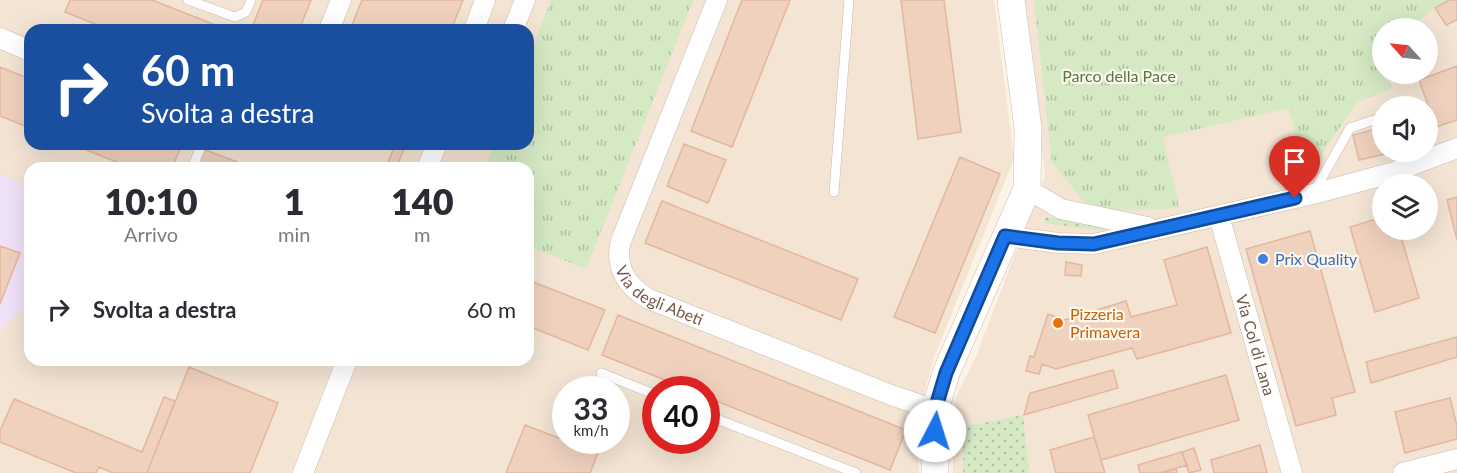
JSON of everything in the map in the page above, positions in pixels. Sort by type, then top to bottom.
[{"type":"street","points":[[331,24],[341,0]]},
{"type":"street","points":[[476,24],[485,0]]},
{"type":"street","points":[[515,24],[525,0]]},
{"type":"street","name":"Via degli Abeti","points":[[717,0],[621,241],[619,258],[622,273],[634,290],[649,299],[935,410]]},
{"type":"street","points":[[935,473],[935,410],[946,373],[1027,189],[1028,129],[1011,0]]},
{"type":"street","points":[[0,38],[24,48]]},
{"type":"street","points":[[1438,152],[1457,148]]},
{"type":"street","points":[[1005,236],[1058,243],[1094,244],[1313,194],[1390,173],[1411,162]]},
{"type":"street","points":[[1027,189],[1061,209],[1116,222],[1156,228]]},
{"type":"street","name":"Via Col di Lana","points":[[1220,216],[1292,473]]},
{"type":"street","points":[[303,473],[345,366]]},
{"type":"street","points":[[1403,473],[1457,459]]},
{"type":"lane","points":[[188,0],[236,17],[246,12],[251,0]]},
{"type":"lane","points":[[834,192],[849,0]]},
{"type":"lane","points":[[1313,194],[1350,128],[1372,121]]},
{"type":"lane","points":[[602,373],[642,389]]},
{"type":"lane","points":[[720,420],[856,473]]},
{"type":"shaded area","points":[[0,0],[994,0],[1014,159],[933,360],[916,424],[919,473],[0,473]]},
{"type":"shaded area","points":[[1024,0],[1457,0],[1457,473],[953,473],[952,426],[957,394],[975,359],[1045,175]]},
{"type":"shaded area","points":[[0,174],[24,184],[24,306],[0,331]]},
{"type":"green space","points":[[551,0],[693,0],[586,269],[534,248],[534,162],[487,162],[492,150],[534,150],[534,44]]},
{"type":"green space","name":"Parco della Pace","points":[[1034,0],[1449,0],[1422,18],[1372,18],[1372,84],[1390,84],[1393,88],[1357,102],[1305,178],[1289,108],[1163,137],[1179,208],[1116,211],[1084,202],[1052,162]]},
{"type":"green space","points":[[1046,217],[1105,227],[1105,231],[1045,223]]},
{"type":"green space","points":[[1023,415],[1029,473],[963,473],[963,427]]},
{"type":"building","points":[[70,0],[152,0],[213,24],[95,24],[65,12]]},
{"type":"building","points":[[263,0],[311,0],[301,24],[253,24]]},
{"type":"building","points":[[362,0],[463,0],[453,24],[352,24]]},
{"type":"building","points":[[742,0],[790,0],[732,147],[691,131]]},
{"type":"building","points":[[901,0],[944,0],[961,132],[918,139]]},
{"type":"building","points":[[1449,0],[1457,0],[1457,20],[1446,25],[1435,8]]},
{"type":"building","points":[[1457,66],[1457,120],[1438,126],[1438,96],[1425,96],[1420,84],[1438,84],[1438,73]]},
{"type":"building","points":[[0,67],[24,77],[24,126],[0,116]]},
{"type":"building","points":[[1372,130],[1372,157],[1359,160],[1353,135]]},
{"type":"building","points":[[684,144],[726,160],[708,203],[667,186]]},
{"type":"building","points":[[86,150],[180,150],[174,162],[117,162]]},
{"type":"building","points":[[203,150],[206,150],[237,162],[198,162]]},
{"type":"building","points":[[393,150],[404,150],[398,162],[388,162]]},
{"type":"building","points":[[960,157],[1000,174],[935,333],[894,317]]},
{"type":"building","points":[[1457,197],[1457,240],[1447,200]]},
{"type":"building","points":[[662,201],[858,279],[841,320],[645,243]]},
{"type":"building","points":[[1372,220],[1372,240],[1402,240],[1419,298],[1375,312],[1350,227]]},
{"type":"building","points":[[1310,231],[1355,392],[1332,398],[1336,415],[1296,426],[1246,249]]},
{"type":"building","points":[[0,246],[20,253],[0,304]]},
{"type":"building","points":[[1207,247],[1231,333],[1137,359],[1132,348],[1056,369],[1042,364],[1039,374],[1026,371],[1030,356],[1034,357],[1048,314],[1065,320],[1126,301],[1131,317],[1177,305],[1164,260]]},
{"type":"building","points":[[1066,262],[1082,265],[1081,276],[1065,275]]},
{"type":"building","points":[[534,282],[605,310],[588,350],[534,328]]},
{"type":"building","points":[[618,315],[906,430],[890,470],[720,403],[720,376],[655,376],[602,355]]},
{"type":"building","points":[[1457,337],[1457,357],[1371,383],[1366,362]]},
{"type":"building","points":[[189,367],[278,403],[250,473],[147,473]]},
{"type":"building","points":[[1113,370],[1118,388],[1024,415],[1030,393]]},
{"type":"building","points":[[1226,375],[1239,420],[1101,460],[1088,415]]},
{"type":"building","points":[[164,397],[175,401],[147,473],[113,473],[99,467],[96,473],[76,473],[0,442],[0,431],[14,399],[142,452]]},
{"type":"building","points":[[1450,398],[1457,426],[1457,439],[1405,453],[1395,412]]},
{"type":"building","points":[[525,425],[552,435],[552,454],[598,454],[590,473],[506,473]]},
{"type":"building","points":[[1094,437],[1105,473],[1056,473],[1050,450]]},
{"type":"building","points":[[1260,445],[1267,473],[1214,473],[1211,460]]},
{"type":"building","points":[[1194,448],[1201,470],[1189,473],[1182,452]]},
{"type":"building","points":[[1182,452],[1187,465],[1160,473],[1140,473],[1138,465]]},
{"type":"building","points":[[1176,469],[1177,473],[1160,473]]},
{"type":"place","name":"Prix Quality","points":[[1263,259]]},
{"type":"place","name":"Pizzeria Primavera","points":[[1058,323]]},
{"type":"route","points":[[935,431],[935,410],[946,373],[1005,236],[1058,243],[1094,244],[1295,198]]}]
